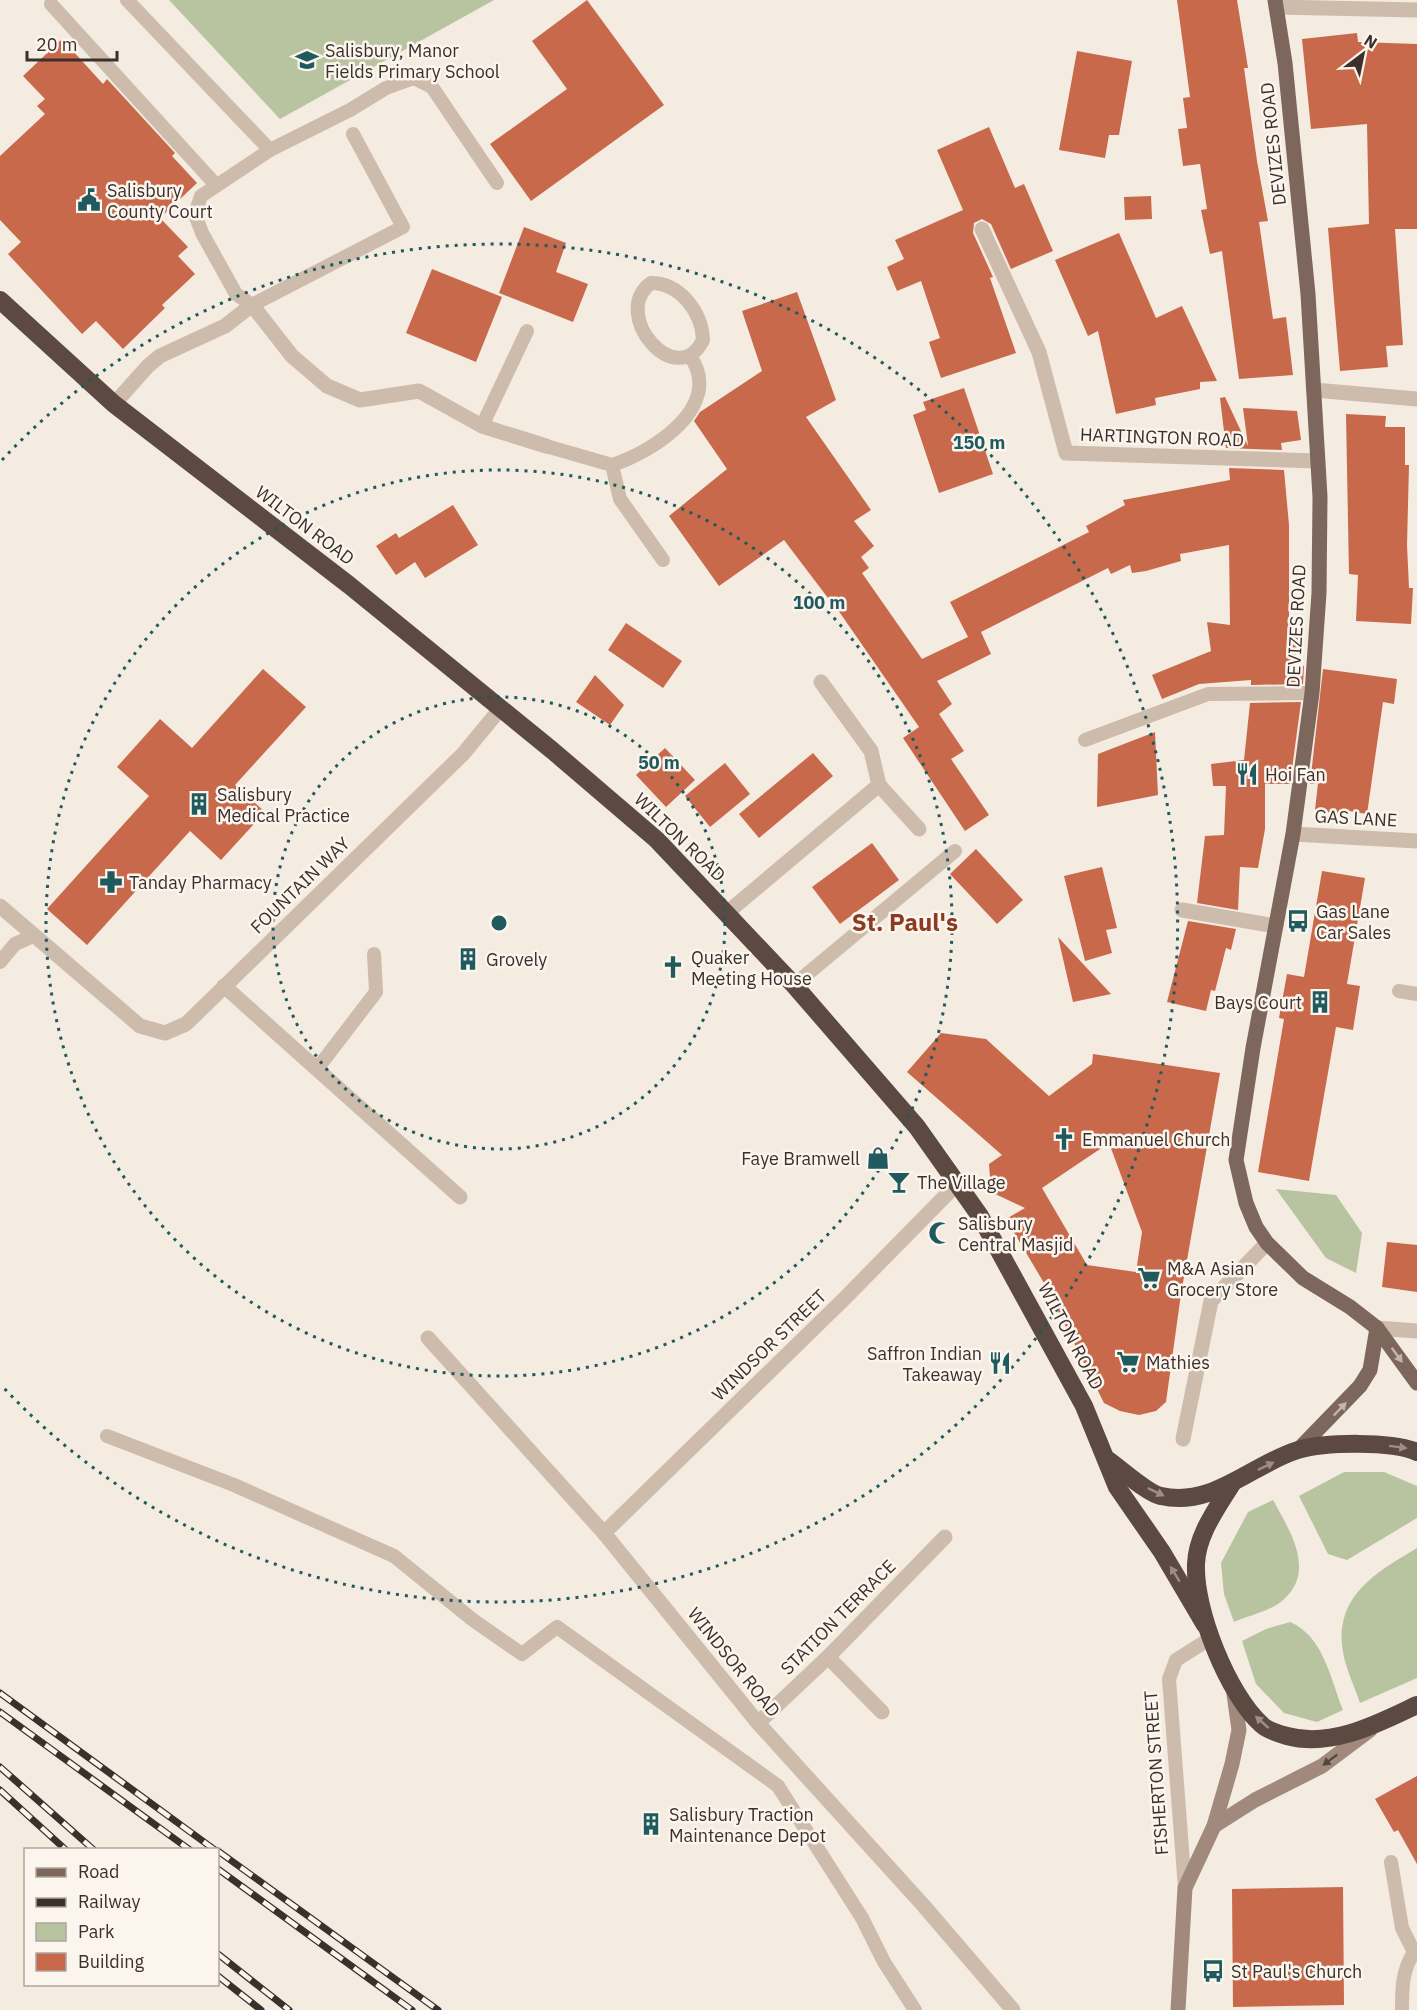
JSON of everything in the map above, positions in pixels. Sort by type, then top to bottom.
[{"type":"highway","name":"WILTON ROAD","points":[[0,300],[114,404],[350,585],[501,708],[657,840],[728,912],[917,1128],[958,1183],[1013,1272],[1084,1406],[1108,1460],[1117,1487],[1162,1552],[1208,1632]]},
{"type":"highway","points":[[1108,1460],[1159,1496],[1193,1498],[1233,1482],[1299,1450],[1364,1443],[1417,1452]]},
{"type":"highway","points":[[1233,1482],[1202,1534],[1196,1564],[1208,1632],[1233,1687],[1263,1726],[1287,1736],[1324,1740],[1377,1724],[1417,1706]]},
{"type":"main road","name":"DEVIZES ROAD","points":[[1276,4],[1308,294],[1320,496],[1319,593],[1312,693],[1293,834],[1236,1160],[1244,1196],[1256,1227],[1267,1243],[1304,1278],[1377,1328],[1417,1383]]},
{"type":"main road","points":[[1299,1450],[1360,1386],[1370,1370],[1377,1328]]},
{"type":"street","points":[[1276,4],[1417,10]]},
{"type":"street","name":"HARTINGTON ROAD","points":[[982,229],[1039,352],[1066,453],[1318,461]]},
{"type":"street","points":[[114,404],[148,366],[160,357],[225,326],[252,305],[292,356],[327,386],[360,400],[419,391],[482,426],[546,446]]},
{"type":"street","points":[[1314,390],[1417,399]]},
{"type":"street","points":[[821,682],[871,751],[879,785],[919,829]]},
{"type":"street","name":"FOUNTAIN WAY","points":[[0,906],[140,1026],[165,1033],[186,1024],[463,754],[501,708]]},
{"type":"street","points":[[728,912],[879,785]]},
{"type":"street","name":"GAS LANE","points":[[1293,834],[1417,841]]},
{"type":"street","points":[[1182,910],[1276,926]]},
{"type":"street","points":[[225,986],[460,1197]]},
{"type":"street","name":"WINDSOR STREET","points":[[604,1533],[844,1299],[958,1183]]},
{"type":"street","points":[[1183,1439],[1211,1301],[1267,1243]]},
{"type":"street","points":[[1377,1328],[1417,1331]]},
{"type":"street","name":"WINDSOR ROAD","points":[[428,1338],[604,1533],[758,1723],[923,1905],[1013,2010]]},
{"type":"street","name":"STATION TERRACE","points":[[758,1723],[828,1657],[945,1537]]},
{"type":"street","points":[[828,1657],[882,1712]]},
{"type":"street","name":"FISHERTON STREET","points":[[1178,2010],[1185,1888],[1214,1826],[1239,1730],[1233,1687]]},
{"type":"street","points":[[1214,1826],[1256,1800],[1322,1766],[1377,1724]]},
{"type":"lane","points":[[126,0],[270,150]]},
{"type":"lane","points":[[51,4],[216,185]]},
{"type":"lane","points":[[353,134],[403,227],[252,305],[236,294],[202,233],[195,214],[201,196],[270,150],[350,110],[386,88],[414,78],[432,87],[497,183]]},
{"type":"lane","points":[[651,283],[675,288],[699,320],[703,340],[690,356],[679,360],[667,356],[646,336],[637,310],[639,296],[651,283]]},
{"type":"lane","points":[[482,426],[526,331]]},
{"type":"lane","points":[[546,446],[612,465],[644,453],[680,425],[690,410],[700,388],[701,380],[690,356]]},
{"type":"lane","points":[[612,465],[620,499],[663,560]]},
{"type":"lane","points":[[1085,740],[1208,694],[1312,693]]},
{"type":"lane","points":[[794,985],[954,851]]},
{"type":"lane","points":[[0,962],[15,944],[33,936]]},
{"type":"lane","points":[[317,1069],[376,992],[374,954]]},
{"type":"lane","points":[[1399,992],[1417,994]]},
{"type":"lane","points":[[107,1436],[234,1485],[394,1556],[473,1620],[522,1654],[557,1627],[778,1786],[862,1918],[884,1962],[915,2010]]},
{"type":"lane","name":"FISHERTON STREET","points":[[1185,1888],[1169,1679],[1176,1660],[1208,1632]]},
{"type":"lane","points":[[1391,1862],[1402,1929],[1415,1952],[1401,1984],[1402,2010]]},
{"type":"green space","name":"Salisbury, Manor Fields Primary School","points":[[169,0],[494,0],[280,119]]},
{"type":"green space","points":[[1276,1189],[1336,1195],[1362,1233],[1356,1273],[1326,1258]]},
{"type":"green space","points":[[1344,1472],[1384,1472],[1417,1486],[1417,1518],[1347,1560],[1328,1554],[1299,1496]]},
{"type":"green space","points":[[1273,1500],[1293,1538],[1299,1564],[1298,1577],[1292,1590],[1277,1605],[1234,1622],[1224,1594],[1221,1563],[1248,1512]]},
{"type":"green space","points":[[1417,1548],[1417,1678],[1360,1703],[1342,1644],[1347,1611],[1354,1597],[1376,1575]]},
{"type":"green space","points":[[1290,1622],[1302,1629],[1318,1648],[1343,1710],[1317,1722],[1284,1713],[1256,1684],[1242,1641],[1266,1629]]},
{"type":"building","points":[[587,0],[664,105],[531,201],[490,144],[567,89],[532,41]]},
{"type":"building","points":[[1177,0],[1237,0],[1248,68],[1244,68],[1257,161],[1268,221],[1259,222],[1273,319],[1286,317],[1293,375],[1239,379],[1222,251],[1210,254],[1201,210],[1207,209],[1200,164],[1183,166],[1178,129],[1187,128],[1183,98],[1190,97]]},
{"type":"building","points":[[1357,33],[1358,42],[1417,44],[1417,229],[1395,229],[1403,345],[1386,346],[1388,367],[1340,371],[1328,228],[1369,224],[1367,124],[1311,129],[1302,39]]},
{"type":"building","name":"Salisbury County Court","points":[[62,39],[103,84],[107,79],[175,153],[172,156],[197,183],[160,218],[188,247],[178,256],[195,274],[162,305],[165,308],[123,349],[96,321],[82,334],[8,254],[21,242],[0,220],[0,156],[45,114],[37,106],[45,99],[23,76]]},
{"type":"building","points":[[1077,51],[1132,61],[1119,135],[1109,135],[1105,158],[1059,150]]},
{"type":"building","points":[[989,127],[1015,188],[1024,184],[1053,251],[1011,269],[991,224],[982,219],[974,223],[973,233],[993,277],[990,278],[1016,353],[941,378],[929,342],[940,338],[921,281],[897,291],[887,267],[904,259],[895,240],[963,210],[937,150]]},
{"type":"building","points":[[1151,196],[1152,219],[1125,220],[1124,197]]},
{"type":"building","points":[[524,227],[566,243],[556,272],[588,284],[573,322],[499,293]]},
{"type":"building","points":[[1119,233],[1156,318],[1182,306],[1217,381],[1200,382],[1200,389],[1155,398],[1156,405],[1116,414],[1098,331],[1088,336],[1055,260]]},
{"type":"building","points":[[432,269],[502,297],[476,362],[406,333]]},
{"type":"building","points":[[797,292],[836,400],[806,417],[871,510],[854,521],[874,546],[861,557],[869,568],[862,573],[922,659],[968,637],[950,602],[1089,532],[1086,526],[1125,505],[1123,500],[1230,480],[1229,468],[1284,470],[1289,525],[1289,631],[1299,632],[1294,665],[1304,666],[1303,684],[1251,685],[1251,680],[1199,684],[1162,699],[1152,675],[1211,651],[1207,622],[1230,625],[1229,545],[1180,554],[1181,561],[1146,571],[1132,573],[1130,565],[1111,574],[1108,568],[981,632],[991,654],[937,681],[952,704],[939,714],[964,751],[951,759],[989,815],[965,831],[903,738],[919,727],[829,597],[784,540],[719,586],[669,516],[727,469],[694,421],[700,412],[762,371],[742,311]]},
{"type":"building","points":[[964,388],[993,474],[939,493],[913,415],[926,410],[923,402]]},
{"type":"building","points":[[1225,397],[1248,446],[1243,408],[1297,411],[1301,440],[1281,443],[1282,450],[1226,448],[1220,398]]},
{"type":"building","points":[[1346,414],[1386,416],[1385,427],[1405,427],[1405,465],[1409,465],[1407,545],[1409,588],[1413,588],[1411,624],[1356,621],[1358,575],[1349,574]]},
{"type":"building","points":[[453,505],[478,545],[425,578],[415,562],[396,575],[376,546],[396,533],[399,538]]},
{"type":"building","points":[[626,623],[682,661],[663,688],[608,650]]},
{"type":"building","name":"Salisbury Medical Practice","points":[[263,669],[306,707],[235,785],[265,812],[221,860],[190,831],[87,945],[47,909],[149,796],[117,767],[160,719],[192,748]]},
{"type":"building","points":[[1323,669],[1397,679],[1394,704],[1383,702],[1367,814],[1349,811],[1348,816],[1315,810],[1318,783],[1310,784]]},
{"type":"building","points":[[595,675],[624,705],[610,725],[576,702]]},
{"type":"building","points":[[1301,702],[1290,784],[1265,784],[1265,829],[1258,868],[1240,867],[1238,910],[1197,903],[1205,836],[1224,835],[1226,786],[1213,786],[1211,764],[1244,760],[1250,703]]},
{"type":"building","points":[[1155,732],[1158,795],[1097,807],[1098,754]]},
{"type":"building","points":[[665,748],[695,780],[666,807],[636,775]]},
{"type":"building","points":[[813,753],[833,776],[759,838],[739,814]]},
{"type":"building","points":[[725,763],[750,794],[710,827],[685,796]]},
{"type":"building","points":[[872,843],[899,880],[840,924],[812,887]]},
{"type":"building","points":[[976,849],[1023,900],[997,924],[950,874]]},
{"type":"building","points":[[1102,867],[1117,928],[1106,930],[1112,953],[1085,961],[1064,876]]},
{"type":"building","points":[[1322,871],[1365,878],[1347,984],[1360,986],[1353,1030],[1336,1027],[1309,1181],[1258,1172],[1284,1019],[1279,1018],[1287,974],[1304,977]]},
{"type":"building","points":[[1188,921],[1236,929],[1231,950],[1226,948],[1215,991],[1211,990],[1206,1011],[1167,1002]]},
{"type":"building","points":[[1058,937],[1111,994],[1073,1002]]},
{"type":"building","points":[[941,1033],[986,1039],[1049,1096],[1092,1064],[1093,1054],[1220,1073],[1181,1294],[1166,1402],[1156,1411],[1139,1415],[1120,1411],[1104,1403],[1044,1283],[1006,1219],[1025,1208],[991,1192],[989,1164],[1002,1155],[907,1072]],"holes":[[[1109,1143],[1142,1232],[1136,1272],[1087,1265],[1042,1188]]]},
{"type":"building","points":[[1387,1242],[1417,1245],[1417,1292],[1382,1287]]},
{"type":"building","points":[[1417,1776],[1417,1864],[1398,1830],[1394,1832],[1375,1799]]},
{"type":"building","points":[[1343,1887],[1344,2005],[1233,2007],[1232,1889]]},
{"type":"railway","points":[[0,1693],[212,1848]]},
{"type":"railway","points":[[0,1712],[187,1848]]},
{"type":"railway","points":[[0,1767],[92,1848]]},
{"type":"railway","points":[[0,1790],[64,1848]]},
{"type":"railway","points":[[219,1852],[438,2010]]},
{"type":"railway","points":[[219,1870],[412,2010]]},
{"type":"railway","points":[[219,1955],[289,2010]]},
{"type":"railway","points":[[219,1977],[261,2010]]},
{"type":"place","name":"Salisbury, Manor Fields Primary School","points":[[307,60]]},
{"type":"place","name":"Salisbury County Court","points":[[89,200]]},
{"type":"place","name":"Hoi Fan","points":[[1247,774]]},
{"type":"place","name":"Salisbury Medical Practice","points":[[199,804]]},
{"type":"place","name":"Tanday Pharmacy","points":[[111,882]]},
{"type":"place","name":"Gas Lane Car Sales","points":[[1298,921]]},
{"type":"place","name":"Grovely","points":[[468,959]]},
{"type":"place","name":"Quaker Meeting House","points":[[673,967]]},
{"type":"place","name":"Bays Court","points":[[1320,1002]]},
{"type":"place","name":"Emmanuel Church","points":[[1064,1139]]},
{"type":"place","name":"Faye Bramwell","points":[[878,1158]]},
{"type":"place","name":"The Village","points":[[899,1182]]},
{"type":"place","name":"Salisbury Central Masjid","points":[[940,1233]]},
{"type":"place","name":"M&A Asian Grocery Store","points":[[1149,1278]]},
{"type":"place","name":"Mathies","points":[[1128,1362]]},
{"type":"place","name":"Saffron Indian Takeaway","points":[[1000,1363]]},
{"type":"place","name":"Salisbury Traction Maintenance Depot","points":[[651,1824]]},
{"type":"place","name":"St Paul's Church","points":[[1213,1971]]},
{"type":"district","name":"St. Paul's","points":[[905,922]]}]
